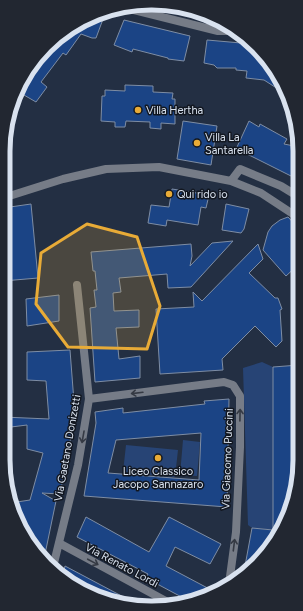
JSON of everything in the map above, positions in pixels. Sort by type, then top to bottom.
[{"type":"street","points":[[136,11],[218,31],[225,31]]},
{"type":"street","points":[[10,196],[63,179],[106,170],[159,168],[231,180],[261,193],[293,214]]},
{"type":"street","points":[[231,180],[240,169],[281,186],[293,193]]},
{"type":"street","name":"Via Gaetano Donizetti","points":[[59,544],[78,465],[89,399],[77,285]]},
{"type":"street","name":"Via Giacomo Puccini","points":[[89,399],[224,382],[233,385],[240,396],[240,447],[236,532],[230,577]]},
{"type":"street","points":[[54,563],[59,544]]},
{"type":"street","name":"Via Renato Lordi","points":[[59,544],[164,601]]},
{"type":"highlighted area","points":[[87,224],[137,237],[160,306],[147,349],[68,347],[36,304],[41,253]]},
{"type":"shaded area","points":[[262,362],[273,367],[273,518],[277,524],[274,530],[252,528],[248,525],[243,368]]},
{"type":"shaded area","points":[[183,440],[200,442],[197,476],[180,475]]},
{"type":"shaded area","points":[[126,445],[178,450],[175,477],[123,472]]},
{"type":"building","points":[[103,19],[96,38],[81,34],[66,55],[63,53],[41,82],[47,87],[36,102],[22,94],[39,65],[51,51],[65,39],[81,29]]},
{"type":"building","points":[[124,20],[190,36],[184,61],[168,59],[133,49],[132,52],[114,45]]},
{"type":"building","points":[[207,40],[242,42],[252,51],[264,65],[278,89],[264,80],[246,78],[247,71],[236,70],[236,68],[217,68],[214,65],[204,63]]},
{"type":"building","name":"Villa Hertha","points":[[125,85],[153,86],[153,92],[173,93],[172,99],[175,99],[175,124],[161,123],[161,129],[150,128],[150,122],[126,121],[125,127],[115,127],[115,122],[101,121],[102,96],[105,96],[105,90],[125,91]]},
{"type":"building","name":"Villa La Santarella","points":[[183,121],[217,126],[211,165],[177,159]]},
{"type":"building","points":[[249,121],[259,127],[260,124],[287,139],[284,144],[293,146],[293,177],[245,153],[246,152],[237,147]]},
{"type":"building","points":[[172,189],[209,195],[206,208],[201,207],[198,225],[167,220],[166,226],[148,223],[151,205],[169,207]]},
{"type":"building","points":[[31,204],[38,278],[10,280],[10,207]]},
{"type":"building","points":[[226,204],[249,209],[244,229],[241,233],[222,230]]},
{"type":"building","points":[[288,217],[293,222],[293,270],[286,276],[263,250],[268,232],[272,226],[280,220]]},
{"type":"building","points":[[233,241],[191,287],[168,288],[167,274],[119,278],[121,292],[113,293],[114,311],[139,310],[139,327],[116,328],[119,359],[140,356],[140,378],[95,382],[90,308],[96,307],[94,290],[97,290],[91,252],[191,244],[192,256],[190,266],[212,243]]},
{"type":"building","points":[[258,244],[263,259],[249,273],[275,298],[278,298],[282,309],[280,310],[282,341],[276,347],[255,326],[222,359],[223,370],[160,374],[156,309],[194,307],[193,292],[202,301]]},
{"type":"building","points":[[59,295],[59,321],[27,326],[26,299]]},
{"type":"building","points":[[70,350],[75,415],[60,494],[42,493],[56,501],[45,553],[29,530],[17,502],[30,500],[43,453],[27,449],[27,425],[10,427],[10,417],[49,419],[46,381],[27,380],[27,352]]},
{"type":"building","points":[[293,365],[292,478],[282,514],[274,530],[264,546],[245,566],[252,528],[273,530],[273,367]]},
{"type":"building","name":"Liceo Classico Jacopo Sannazaro","points":[[229,399],[227,507],[84,496],[96,423],[95,412],[123,408],[123,413],[205,404],[204,401]],"holes":[[[201,433],[199,480],[108,473],[116,440]]]},
{"type":"building","points":[[86,517],[149,552],[169,517],[221,544],[210,564],[175,547],[166,566],[209,589],[182,597],[146,578],[148,574],[77,537]]},
{"type":"building","points":[[65,566],[126,599],[97,590],[64,571]]},
{"type":"place","name":"Villa Hertha","points":[[138,110]]},
{"type":"place","name":"Villa La Santarella","points":[[197,143]]},
{"type":"place","name":"Qui rido io","points":[[169,194]]},
{"type":"place","name":"Liceo Classico Jacopo Sannazaro","points":[[158,458]]}]
